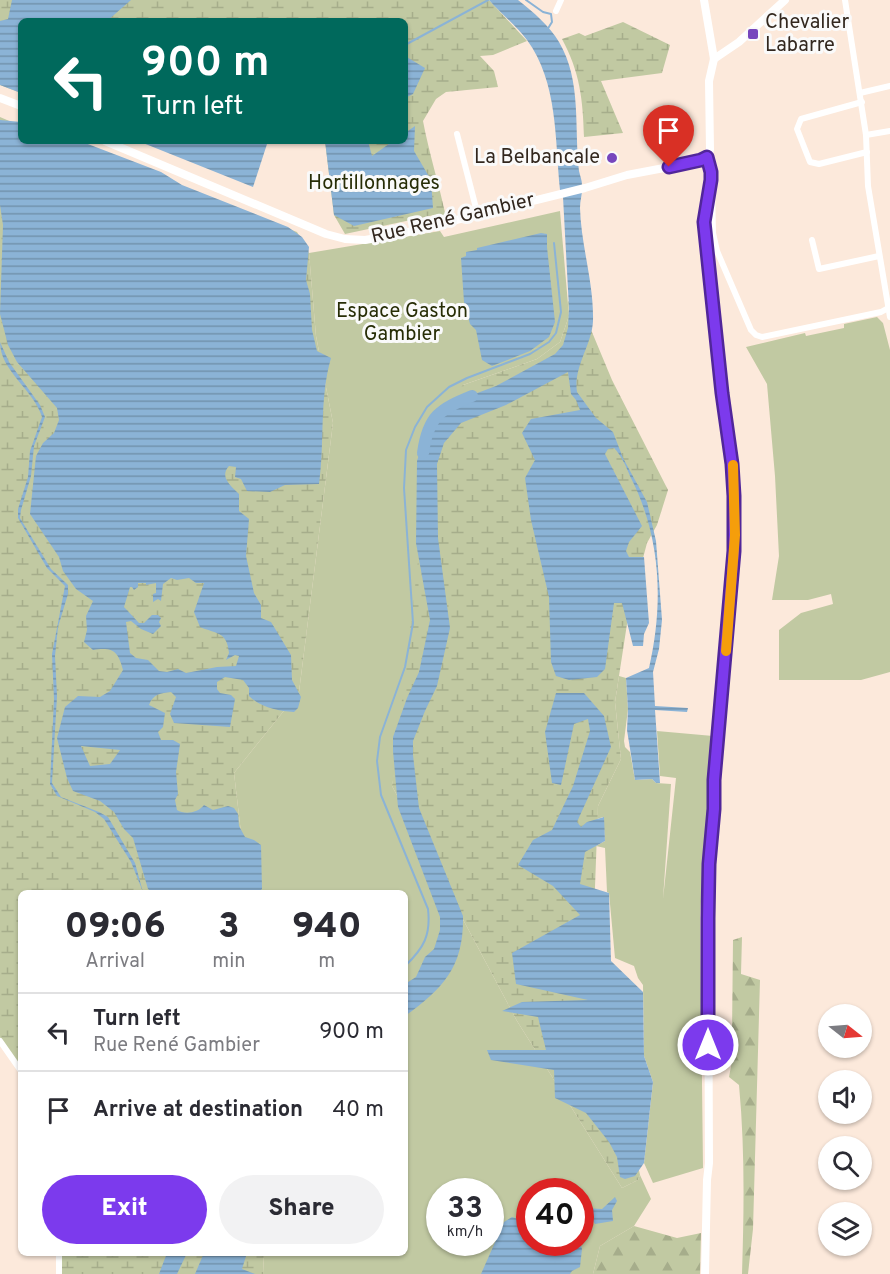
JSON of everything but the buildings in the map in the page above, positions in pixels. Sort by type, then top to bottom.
[{"type":"street","points":[[556,11],[561,0]]},
{"type":"street","points":[[704,0],[714,59],[709,81],[710,150],[707,157],[711,172],[704,222],[732,464],[735,535],[709,864],[710,1162],[707,1180],[705,1274]]},
{"type":"street","points":[[714,59],[739,42],[785,0]]},
{"type":"street","points":[[845,0],[862,102],[868,186],[890,317]]},
{"type":"street","points":[[860,93],[890,86]]},
{"type":"street","points":[[0,98],[18,105]]},
{"type":"street","points":[[862,102],[801,119],[797,129],[810,162],[819,164],[867,152]]},
{"type":"street","points":[[866,135],[890,131]]},
{"type":"street","points":[[457,134],[478,216]]},
{"type":"street","name":"Rue René Gambier","points":[[112,144],[297,223],[345,239],[376,239],[478,216],[707,157]]},
{"type":"street","points":[[710,186],[713,190],[713,233],[717,251],[751,330],[756,335],[762,337],[881,312],[889,308]]},
{"type":"street","points":[[812,240],[819,269],[879,256]]},
{"type":"street","points":[[0,1041],[18,1067]]},
{"type":"street","points":[[59,1256],[59,1274]]},
{"type":"green space","name":"Hortillonnages","points":[[0,0],[489,0],[527,41],[493,55],[480,56],[494,71],[498,87],[446,92],[436,99],[423,121],[446,217],[439,214],[345,234],[334,215],[325,144],[408,144],[408,18],[18,18],[18,92],[0,85]]},
{"type":"green space","points":[[623,22],[670,45],[662,73],[601,81],[623,133],[584,137],[583,111],[577,75],[562,39],[579,33],[585,36]]},
{"type":"green space","points":[[0,117],[18,125],[18,144],[69,144],[297,232],[309,253],[316,336],[333,423],[299,692],[234,773],[248,890],[18,890],[18,1067],[0,1041]]},
{"type":"green space","name":"Espace Gaston Gambier","points":[[560,211],[569,316],[560,342],[537,359],[463,385],[392,786],[517,1021],[622,1188],[638,1180],[640,1175],[651,1199],[634,1226],[600,1246],[593,1274],[263,1274],[264,1256],[408,1256],[408,890],[248,890],[234,773],[299,692],[333,423],[316,336],[309,253],[440,231],[444,237]]},
{"type":"green space","points":[[568,301],[584,313],[612,380],[668,490],[657,525],[647,543],[629,611],[615,702],[621,759],[598,806],[594,914],[612,1039],[640,1175],[638,1180],[622,1188],[517,1021],[392,786],[432,440],[438,412],[463,385],[537,359],[560,342],[569,316]]},
{"type":"green space","points":[[877,317],[883,323],[890,350],[890,672],[861,680],[779,680],[779,630],[801,613],[833,604],[831,594],[808,600],[772,600],[779,556],[767,384],[746,347],[805,333],[806,336],[844,328],[844,324]]},
{"type":"green space","points":[[619,676],[626,678],[628,709],[624,741],[625,747],[630,752],[635,780],[652,779],[656,783],[671,784],[663,899],[676,778],[660,776],[657,731],[713,736],[700,915],[703,1168],[653,1183],[644,1163],[653,1082],[644,1056],[643,985],[634,966],[615,958],[609,893],[607,892],[605,848],[596,846],[605,841],[603,817],[597,819],[598,806],[621,759],[615,702]]},
{"type":"green space","points":[[742,937],[741,974],[760,980],[753,1229],[748,1274],[742,1274],[744,1180],[739,1085],[729,1077],[733,1056],[733,940]]},
{"type":"green space","points":[[634,1226],[677,1238],[701,1233],[700,1274],[593,1274],[600,1246]]},
{"type":"green space","points":[[59,1256],[264,1256],[263,1274],[59,1274]]},
{"type":"water","points":[[12,0],[131,0],[110,18],[18,18],[18,92],[0,85],[0,21],[8,19]]},
{"type":"water","points":[[489,0],[518,0],[535,14],[559,42],[571,73],[582,183],[581,222],[593,307],[592,330],[580,365],[576,383],[577,392],[596,418],[613,432],[623,458],[647,502],[656,541],[662,620],[659,649],[653,672],[655,706],[688,708],[687,712],[655,710],[660,783],[652,779],[635,780],[627,730],[626,678],[649,668],[657,619],[657,570],[654,546],[640,499],[623,461],[614,448],[608,449],[605,454],[642,526],[629,542],[626,551],[629,557],[644,557],[649,623],[644,634],[643,646],[633,646],[622,603],[614,603],[605,669],[597,677],[569,680],[556,676],[551,662],[549,597],[531,520],[525,478],[535,460],[522,433],[531,419],[580,410],[571,394],[568,372],[506,405],[461,423],[444,443],[437,464],[438,538],[450,628],[437,686],[413,741],[413,755],[419,808],[463,916],[462,934],[460,949],[449,974],[431,996],[408,1014],[408,982],[416,977],[425,957],[434,949],[440,930],[440,917],[398,807],[393,751],[393,737],[419,672],[430,620],[416,543],[417,461],[433,423],[449,407],[464,398],[496,386],[555,354],[563,345],[568,328],[563,197],[560,190],[556,132],[550,93],[537,56],[518,29]]},
{"type":"water","points":[[408,58],[425,68],[413,94],[408,96]]},
{"type":"water","points":[[0,120],[18,122],[18,144],[88,144],[161,172],[182,185],[288,227],[302,237],[309,247],[306,280],[310,294],[312,330],[317,351],[331,358],[325,389],[319,484],[285,485],[270,492],[247,491],[241,479],[235,477],[236,467],[229,466],[225,474],[227,481],[239,494],[239,511],[249,519],[246,556],[254,593],[261,605],[261,618],[271,622],[291,655],[292,680],[301,697],[298,708],[294,712],[264,706],[249,696],[249,688],[243,680],[225,677],[217,682],[217,689],[220,693],[231,695],[235,699],[230,727],[174,723],[170,714],[176,697],[171,692],[155,696],[149,705],[165,713],[163,727],[158,732],[161,740],[173,740],[180,744],[176,772],[177,810],[191,812],[204,805],[213,810],[228,806],[234,808],[245,837],[261,845],[261,890],[149,890],[133,838],[124,829],[114,812],[100,801],[73,791],[67,778],[57,738],[65,707],[78,696],[100,697],[110,691],[123,670],[114,652],[105,649],[93,650],[84,642],[87,630],[86,616],[93,601],[76,589],[63,571],[59,557],[30,514],[36,456],[43,443],[54,433],[59,420],[57,408],[17,362],[8,345],[0,314],[3,225],[0,205]],"holes":[[[171,578],[177,580],[189,578],[196,583],[204,583],[194,612],[200,627],[220,634],[226,641],[229,653],[226,660],[235,655],[239,656],[236,666],[186,673],[178,669],[167,672],[159,671],[148,660],[136,658],[130,653],[126,622],[131,621],[141,629],[153,634],[161,626],[159,622],[161,618],[158,615],[152,615],[144,623],[139,623],[124,607],[130,587],[134,590],[138,587],[138,583],[146,583],[146,585],[156,583],[153,602],[158,599],[161,601],[163,584]],[[81,746],[120,750],[110,764],[90,766]]]},
{"type":"water","points":[[415,126],[414,151],[431,180],[433,208],[354,226],[334,215],[325,144],[369,144],[372,156],[389,144],[408,144],[408,131]]},
{"type":"water","name":"Hortillonnages","points":[[146,144],[267,144],[253,187]]},
{"type":"water","points":[[541,233],[547,234],[555,322],[549,337],[530,351],[492,366],[482,360],[476,330],[470,324],[464,302],[461,258],[466,256],[466,252],[477,250],[477,248]]},
{"type":"water","points":[[0,342],[9,362],[40,405],[45,417],[34,446],[31,476],[20,518],[51,569],[68,585],[68,594],[58,627],[55,656],[57,696],[52,783],[61,797],[108,817],[135,863],[142,890],[131,862],[104,819],[95,812],[57,796],[50,784],[54,699],[52,654],[65,586],[47,568],[18,518],[18,509],[28,477],[30,451],[42,417],[32,398],[5,362]]},
{"type":"water","points":[[556,693],[584,693],[604,716],[611,747],[577,822],[581,827],[587,822],[604,817],[605,841],[585,852],[580,884],[609,893],[611,961],[643,992],[644,1056],[653,1082],[644,1163],[635,1176],[625,1179],[620,1177],[617,1157],[609,1142],[586,1113],[555,1098],[554,1070],[491,1060],[487,1050],[546,1050],[538,1017],[502,1011],[522,1002],[588,1000],[516,984],[512,953],[580,915],[553,886],[518,865],[533,840],[552,830],[573,786],[590,731],[588,719],[574,724],[561,785],[552,783],[545,732]]},
{"type":"water","points":[[615,1197],[617,1201],[612,1210],[613,1221],[595,1224],[594,1209],[602,1209]]},
{"type":"water","points":[[512,1217],[516,1218],[516,1256],[581,1256],[580,1267],[570,1274],[481,1274],[489,1256],[504,1256],[504,1222]]},
{"type":"water","points":[[166,1256],[186,1256],[177,1274],[159,1274]]},
{"type":"water","points":[[203,1256],[246,1256],[242,1269],[255,1274],[195,1274]]},
{"type":"waterway","points":[[408,43],[488,0]]},
{"type":"waterway","points":[[526,0],[543,12],[551,14],[552,22],[547,30]]},
{"type":"waterway","points":[[408,963],[425,940],[429,918],[428,909],[381,795],[377,761],[380,737],[405,667],[413,623],[404,488],[406,450],[415,427],[427,407],[449,387],[530,354],[549,342],[556,333],[561,312],[554,243]]},
{"type":"waterway","points":[[423,453],[428,430],[437,416],[452,405],[472,396]]},
{"type":"slow traffic","points":[[726,651],[735,535],[733,465]]},
{"type":"place","name":"Chevalier Labarre","points":[[753,34]]},
{"type":"place","name":"La Belbancale","points":[[612,158]]},
{"type":"route","points":[[669,167],[707,157],[709,161],[711,180],[704,222],[734,496],[734,551],[709,864],[708,1045]]}]
